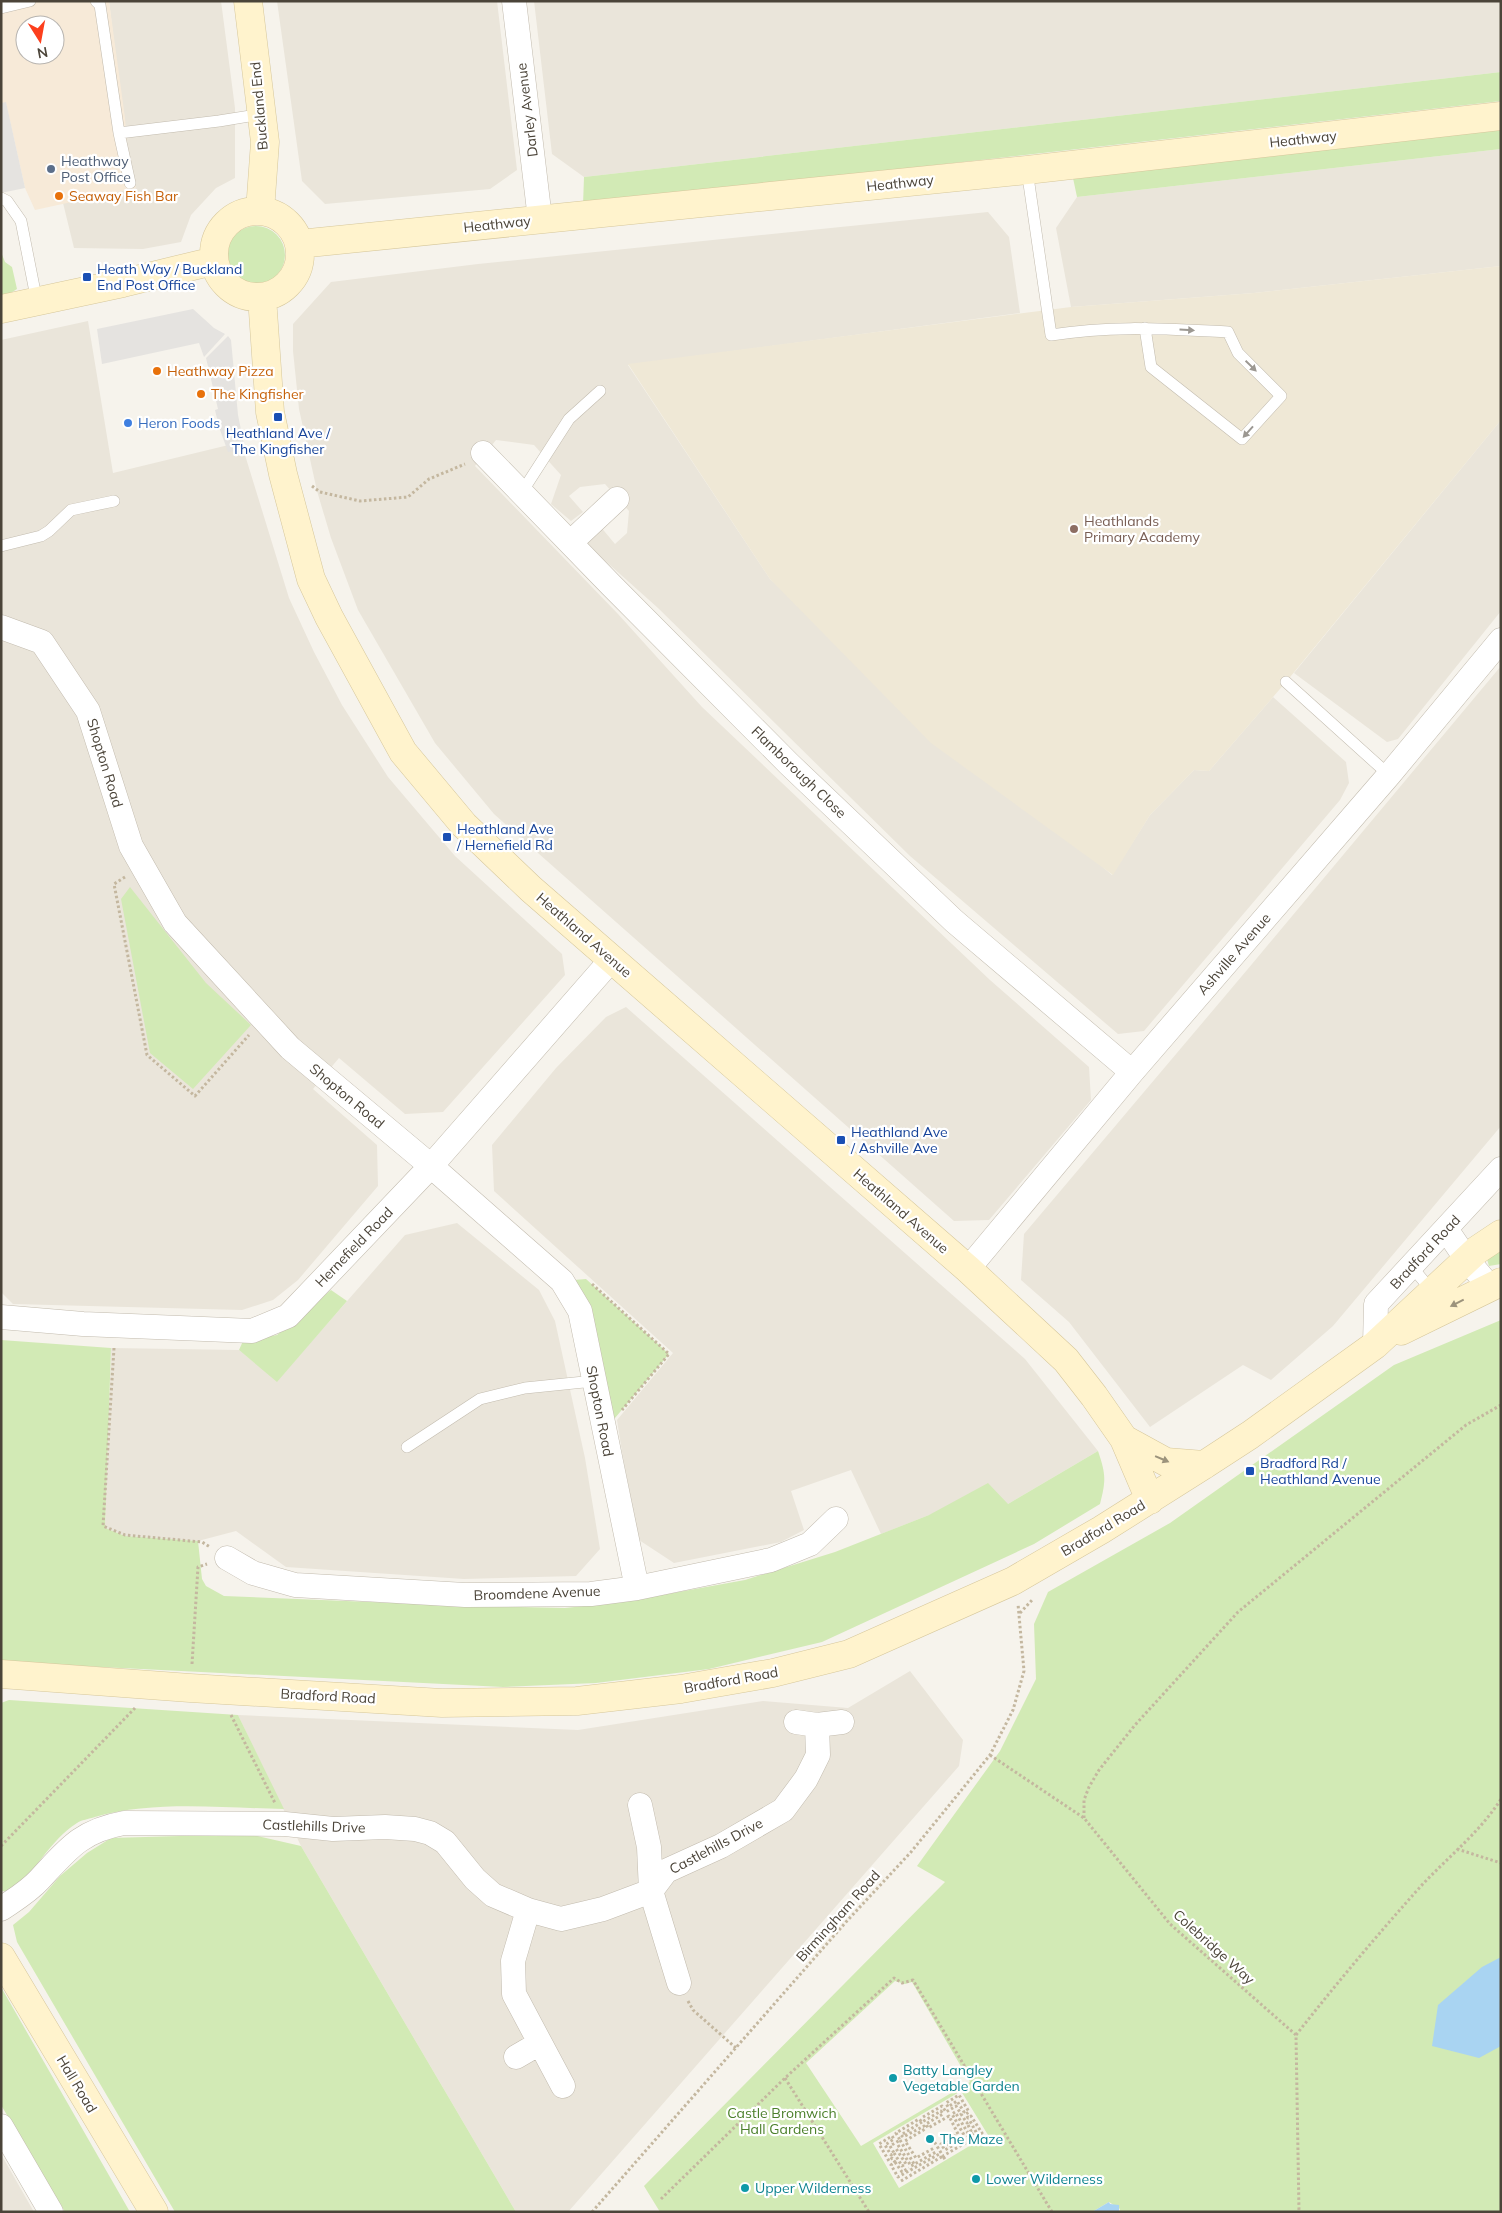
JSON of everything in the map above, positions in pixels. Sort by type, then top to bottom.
[{"type":"street","name":"Buckland End","points":[[248,1],[265,142],[260,211]]},
{"type":"street","name":"Darley Avenue","points":[[514,1],[540,219]]},
{"type":"street","name":"Heathway","points":[[299,244],[1027,170],[1501,116]]},
{"type":"street","points":[[260,211],[273,214],[285,221],[294,232],[299,244],[300,262],[292,279],[279,292],[262,297],[246,296],[230,289],[220,277],[214,261],[215,242],[225,225],[240,214],[260,211]]},
{"type":"street","points":[[1,309],[214,261]]},
{"type":"street","name":"Heathland Avenue","points":[[262,297],[270,412],[281,464],[311,579],[329,617],[403,752],[464,825],[531,889],[968,1269],[1066,1360],[1124,1439],[1150,1500]]},
{"type":"street","name":"Flamborough Close","points":[[483,452],[611,586],[789,764],[954,921],[1132,1072]]},
{"type":"street","points":[[571,542],[617,499]]},
{"type":"street","name":"Shopton Road","points":[[1,627],[42,642],[88,711],[130,846],[175,924],[290,1048],[431,1166],[562,1282],[580,1311],[637,1588]]},
{"type":"street","name":"Ashville Avenue","points":[[968,1269],[1132,1072],[1389,775],[1501,640]]},
{"type":"street","name":"Hernefield Road","points":[[1,1317],[83,1324],[252,1331],[288,1316],[431,1166],[612,959]]},
{"type":"street","name":"Bradford Road","points":[[1374,1345],[1376,1304],[1501,1169]]},
{"type":"street","points":[[1446,1229],[1467,1260],[1495,1285]]},
{"type":"street","name":"Bradford Road","points":[[1,1674],[190,1688],[442,1703],[577,1701],[682,1689],[772,1673],[849,1654],[1013,1581],[1150,1500],[1258,1430],[1374,1345],[1467,1260],[1501,1234]]},
{"type":"street","name":"Bradford Road","points":[[1374,1345],[1495,1285]]},
{"type":"street","name":"Heathland Avenue","points":[[1124,1439],[1166,1462],[1204,1465]]},
{"type":"street","name":"Broomdene Avenue","points":[[227,1558],[253,1573],[294,1585],[465,1595],[591,1594],[637,1588],[771,1560],[810,1544],[836,1519]]},
{"type":"street","name":"Castlehills Drive","points":[[1,1909],[38,1882],[73,1844],[102,1827],[124,1823],[285,1824],[333,1829],[385,1827],[415,1829],[430,1833],[444,1842],[475,1879],[493,1895],[528,1910],[561,1919],[603,1909],[651,1891],[666,1871],[721,1846],[783,1810],[806,1779],[818,1755],[806,1724],[842,1722]]},
{"type":"street","name":"Castlehills Drive","points":[[640,1805],[649,1847],[651,1891],[679,1983]]},
{"type":"street","points":[[528,1910],[513,1961],[514,1994],[563,2086]]},
{"type":"street","name":"Hall Road","points":[[1,1957],[154,2212]]},
{"type":"street","points":[[516,2057],[540,2043]]},
{"type":"street","points":[[1,2126],[51,2212]]},
{"type":"lane","points":[[1,8],[30,1]]},
{"type":"lane","points":[[96,1],[100,5],[120,133],[130,183]]},
{"type":"lane","points":[[120,133],[262,114]]},
{"type":"lane","points":[[1027,170],[1051,335],[1111,327],[1146,328],[1228,332],[1238,353],[1281,396],[1242,439],[1151,367],[1146,328]]},
{"type":"lane","points":[[1,198],[7,201],[21,221],[37,302]]},
{"type":"lane","points":[[522,492],[569,419],[600,391]]},
{"type":"lane","points":[[1,546],[41,536],[50,531],[71,510],[114,501]]},
{"type":"lane","points":[[1286,682],[1389,775]]},
{"type":"lane","points":[[1412,1267],[1432,1291]]},
{"type":"lane","points":[[407,1447],[480,1399],[524,1388],[594,1381]]},
{"type":"path","points":[[281,464],[320,492],[360,501],[408,497],[429,479],[463,465],[483,452]]},
{"type":"path","points":[[142,866],[114,884],[147,1055],[195,1096],[264,1018]]},
{"type":"path","points":[[562,1282],[586,1279],[669,1354],[604,1431]]},
{"type":"path","points":[[114,1341],[103,1526],[125,1535],[202,1542],[227,1558]]},
{"type":"path","points":[[1084,1818],[1084,1800],[1099,1770],[1135,1725],[1238,1612],[1466,1425],[1501,1406]]},
{"type":"path","name":"Birmingham Road","points":[[592,2212],[846,1922],[911,1852],[990,1755],[1013,1710],[1024,1671],[1017,1601]]},
{"type":"path","points":[[229,1710],[285,1824]]},
{"type":"path","name":"Colebridge Way","points":[[990,1755],[1084,1818],[1170,1924],[1296,2035]]},
{"type":"path","points":[[1299,2212],[1296,2035],[1353,1964],[1457,1848],[1490,1816],[1501,1799]]},
{"type":"path","points":[[1457,1848],[1501,1863]]},
{"type":"path","points":[[661,2200],[785,2078],[894,1978],[902,1982],[913,1980],[1052,2212]]},
{"type":"path","points":[[679,1983],[693,2010],[736,2048]]},
{"type":"path","points":[[785,2078],[869,2212]]},
{"type":"path","points":[[895,2162],[891,2165],[898,2177],[982,2133],[971,2116],[968,2118],[966,2114],[969,2112],[959,2095],[946,2103],[948,2107],[957,2102],[964,2112],[961,2114]]},
{"type":"path","points":[[923,2117],[942,2106],[946,2112],[956,2106],[971,2131],[968,2133],[955,2112],[952,2114],[964,2135],[947,2145]]},
{"type":"path","points":[[900,2140],[890,2146],[902,2166],[906,2164],[897,2146],[911,2166],[935,2150],[916,2158],[905,2140],[926,2129],[924,2126],[903,2137],[901,2134],[941,2111],[943,2114],[926,2124],[928,2128],[949,2116],[958,2134],[941,2144],[945,2150],[976,2132],[970,2121],[966,2123]]},
{"type":"path","points":[[914,2164],[896,2134],[919,2119],[922,2122]]},
{"type":"path","points":[[894,2153],[890,2155],[885,2145],[894,2139],[892,2136],[879,2144],[889,2160],[892,2158],[902,2172],[909,2168]]},
{"type":"path","points":[[932,2138],[946,2161]]},
{"type":"path","points":[[901,2181],[942,2155]]},
{"type":"shaded area","points":[[1,1],[109,1],[125,118],[128,158],[136,188],[35,210],[25,188],[6,103],[1,103]]},
{"type":"shaded area","points":[[109,1],[221,1],[235,108],[235,178],[216,188],[191,215],[181,242],[143,249],[74,248],[63,203],[128,158]]},
{"type":"shaded area","points":[[277,1],[497,1],[517,170],[490,189],[325,204],[302,181]]},
{"type":"shaded area","points":[[534,1],[1501,1],[1501,72],[584,177],[552,154]]},
{"type":"shaded area","points":[[6,102],[25,188],[1,193],[1,103]]},
{"type":"shaded area","points":[[1501,149],[1501,266],[1254,293],[1071,307],[1056,228],[1077,197]]},
{"type":"shaded area","points":[[988,212],[1009,237],[1020,313],[628,365],[770,579],[1112,875],[1150,815],[1194,770],[1209,771],[1273,697],[1346,762],[1349,783],[1340,800],[1144,1031],[1118,1034],[910,856],[658,608],[583,541],[600,526],[615,544],[627,533],[629,511],[605,484],[580,487],[569,496],[583,512],[571,521],[551,504],[561,475],[534,445],[496,440],[475,466],[618,614],[702,707],[990,980],[1089,1067],[1091,1100],[989,1220],[954,1221],[494,814],[435,743],[358,610],[331,538],[317,491],[299,409],[293,351],[293,324],[331,282],[478,264]]},
{"type":"shaded area","name":"Heathlands Primary Academy","points":[[1501,266],[1501,420],[1286,682],[1209,771],[1194,770],[1150,815],[1113,875],[931,743],[770,579],[628,364],[1071,307],[1254,293]]},
{"type":"shaded area","points":[[193,309],[214,328],[225,334],[204,357],[199,343],[102,364],[97,329]]},
{"type":"shaded area","points":[[88,321],[113,473],[241,442],[289,598],[314,652],[342,705],[388,777],[455,856],[562,954],[565,975],[443,1112],[405,1114],[339,1058],[313,1089],[377,1145],[378,1186],[298,1280],[273,1300],[242,1310],[13,1304],[1,1292],[1,340]]},
{"type":"shaded area","points":[[228,336],[231,340],[238,415],[245,450],[228,452],[215,410],[218,409],[206,358]]},
{"type":"shaded area","points":[[1501,420],[1501,611],[1398,739],[1387,742],[1294,673]]},
{"type":"shaded area","points":[[1501,666],[1501,1126],[1333,1326],[1271,1380],[1243,1365],[1150,1427],[1069,1322],[1021,1280],[1024,1234]]},
{"type":"shaded area","points":[[626,1007],[1025,1359],[1098,1451],[1008,1504],[929,1515],[881,1534],[851,1470],[791,1491],[804,1530],[781,1542],[674,1563],[639,1540],[617,1420],[673,1353],[494,1191],[492,1145],[556,1068],[606,1017]]},
{"type":"shaded area","points":[[457,1223],[539,1290],[555,1321],[585,1458],[600,1549],[576,1576],[464,1579],[286,1567],[236,1531],[198,1541],[125,1536],[105,1528],[111,1348],[239,1350],[277,1381],[405,1235]]},
{"type":"shaded area","points":[[910,1671],[963,1740],[959,1766],[568,2212],[516,2212],[301,1846],[238,1715],[578,1730],[763,1701],[848,1708]]},
{"type":"shaded area","points":[[1,2154],[34,2212],[1,2212]]},
{"type":"green space","points":[[1501,72],[1501,101],[583,205],[584,177]]},
{"type":"green space","points":[[1501,129],[1501,149],[1077,197],[1073,178]]},
{"type":"green space","points":[[256,226],[267,228],[280,239],[285,255],[283,266],[272,279],[256,284],[245,282],[232,271],[227,255],[229,244],[240,231]]},
{"type":"green space","points":[[1,252],[5,262],[12,267],[17,289],[1,299]]},
{"type":"green space","points":[[130,887],[206,983],[251,1025],[193,1089],[150,1053],[121,899]]},
{"type":"green space","points":[[1501,1247],[1501,1264],[1489,1266],[1487,1259]]},
{"type":"green space","points":[[586,1279],[669,1354],[604,1431],[562,1281]]},
{"type":"green space","points":[[331,1290],[347,1301],[277,1382],[239,1350],[243,1341],[277,1335]]},
{"type":"green space","name":"Castle Bromwich Hall Gardens","points":[[1501,1320],[1501,2212],[1119,2212],[1120,2209],[1109,2202],[1092,2212],[660,2212],[644,2186],[945,1882],[917,1866],[1000,1751],[1036,1679],[1034,1624],[1048,1592],[1170,1523],[1394,1365]],"holes":[[[895,1981],[905,1984],[912,1982],[970,2082],[861,2146],[806,2063]],[[961,2091],[988,2135],[899,2188],[873,2143]]]},
{"type":"green space","points":[[1,1340],[111,1348],[105,1528],[125,1536],[198,1541],[202,1579],[206,1586],[224,1596],[565,1608],[623,1602],[745,1580],[835,1552],[929,1515],[988,1483],[1008,1504],[1098,1451],[1104,1472],[1103,1489],[1100,1504],[1034,1544],[822,1642],[709,1669],[596,1683],[503,1687],[1,1662]]},
{"type":"green space","points":[[9,1700],[238,1715],[284,1809],[188,1806],[140,1808],[83,1820],[67,1830],[50,1847],[28,1875],[11,1892],[1,1891],[1,1703]]},
{"type":"green space","points":[[248,1834],[301,1846],[516,2212],[175,2212],[17,1942],[13,1925],[29,1912],[60,1876],[87,1853],[111,1838]]},
{"type":"green space","points":[[1,1987],[130,2212],[65,2212],[1,2105]]},
{"type":"water","points":[[1501,1957],[1501,2046],[1479,2058],[1432,2046],[1438,2005],[1482,1967]]},
{"type":"water","points":[[1109,2202],[1110,2204],[1119,2205],[1119,2212],[1092,2212]]},
{"type":"place","name":"Heathway Post Office","points":[[51,169]]},
{"type":"place","name":"Seaway Fish Bar","points":[[59,196]]},
{"type":"place","name":"Heath Way / Buckland End Post Office","points":[[87,277]]},
{"type":"place","name":"Heathway Pizza","points":[[157,371]]},
{"type":"place","name":"The Kingfisher","points":[[201,394]]},
{"type":"place","name":"Heathland Ave / The Kingfisher","points":[[278,417]]},
{"type":"place","name":"Heron Foods","points":[[128,423]]},
{"type":"place","name":"Heathlands Primary Academy","points":[[1074,529]]},
{"type":"place","name":"Heathland Ave / Hernefield Rd","points":[[447,837]]},
{"type":"place","name":"Heathland Ave / Ashville Ave","points":[[841,1140]]},
{"type":"place","name":"Bradford Rd / Heathland Avenue","points":[[1250,1471]]},
{"type":"place","name":"Batty Langley Vegetable Garden","points":[[893,2078]]},
{"type":"place","name":"The Maze","points":[[930,2139]]},
{"type":"place","name":"Lower Wilderness","points":[[976,2179]]},
{"type":"place","name":"Upper Wilderness","points":[[745,2188]]}]
